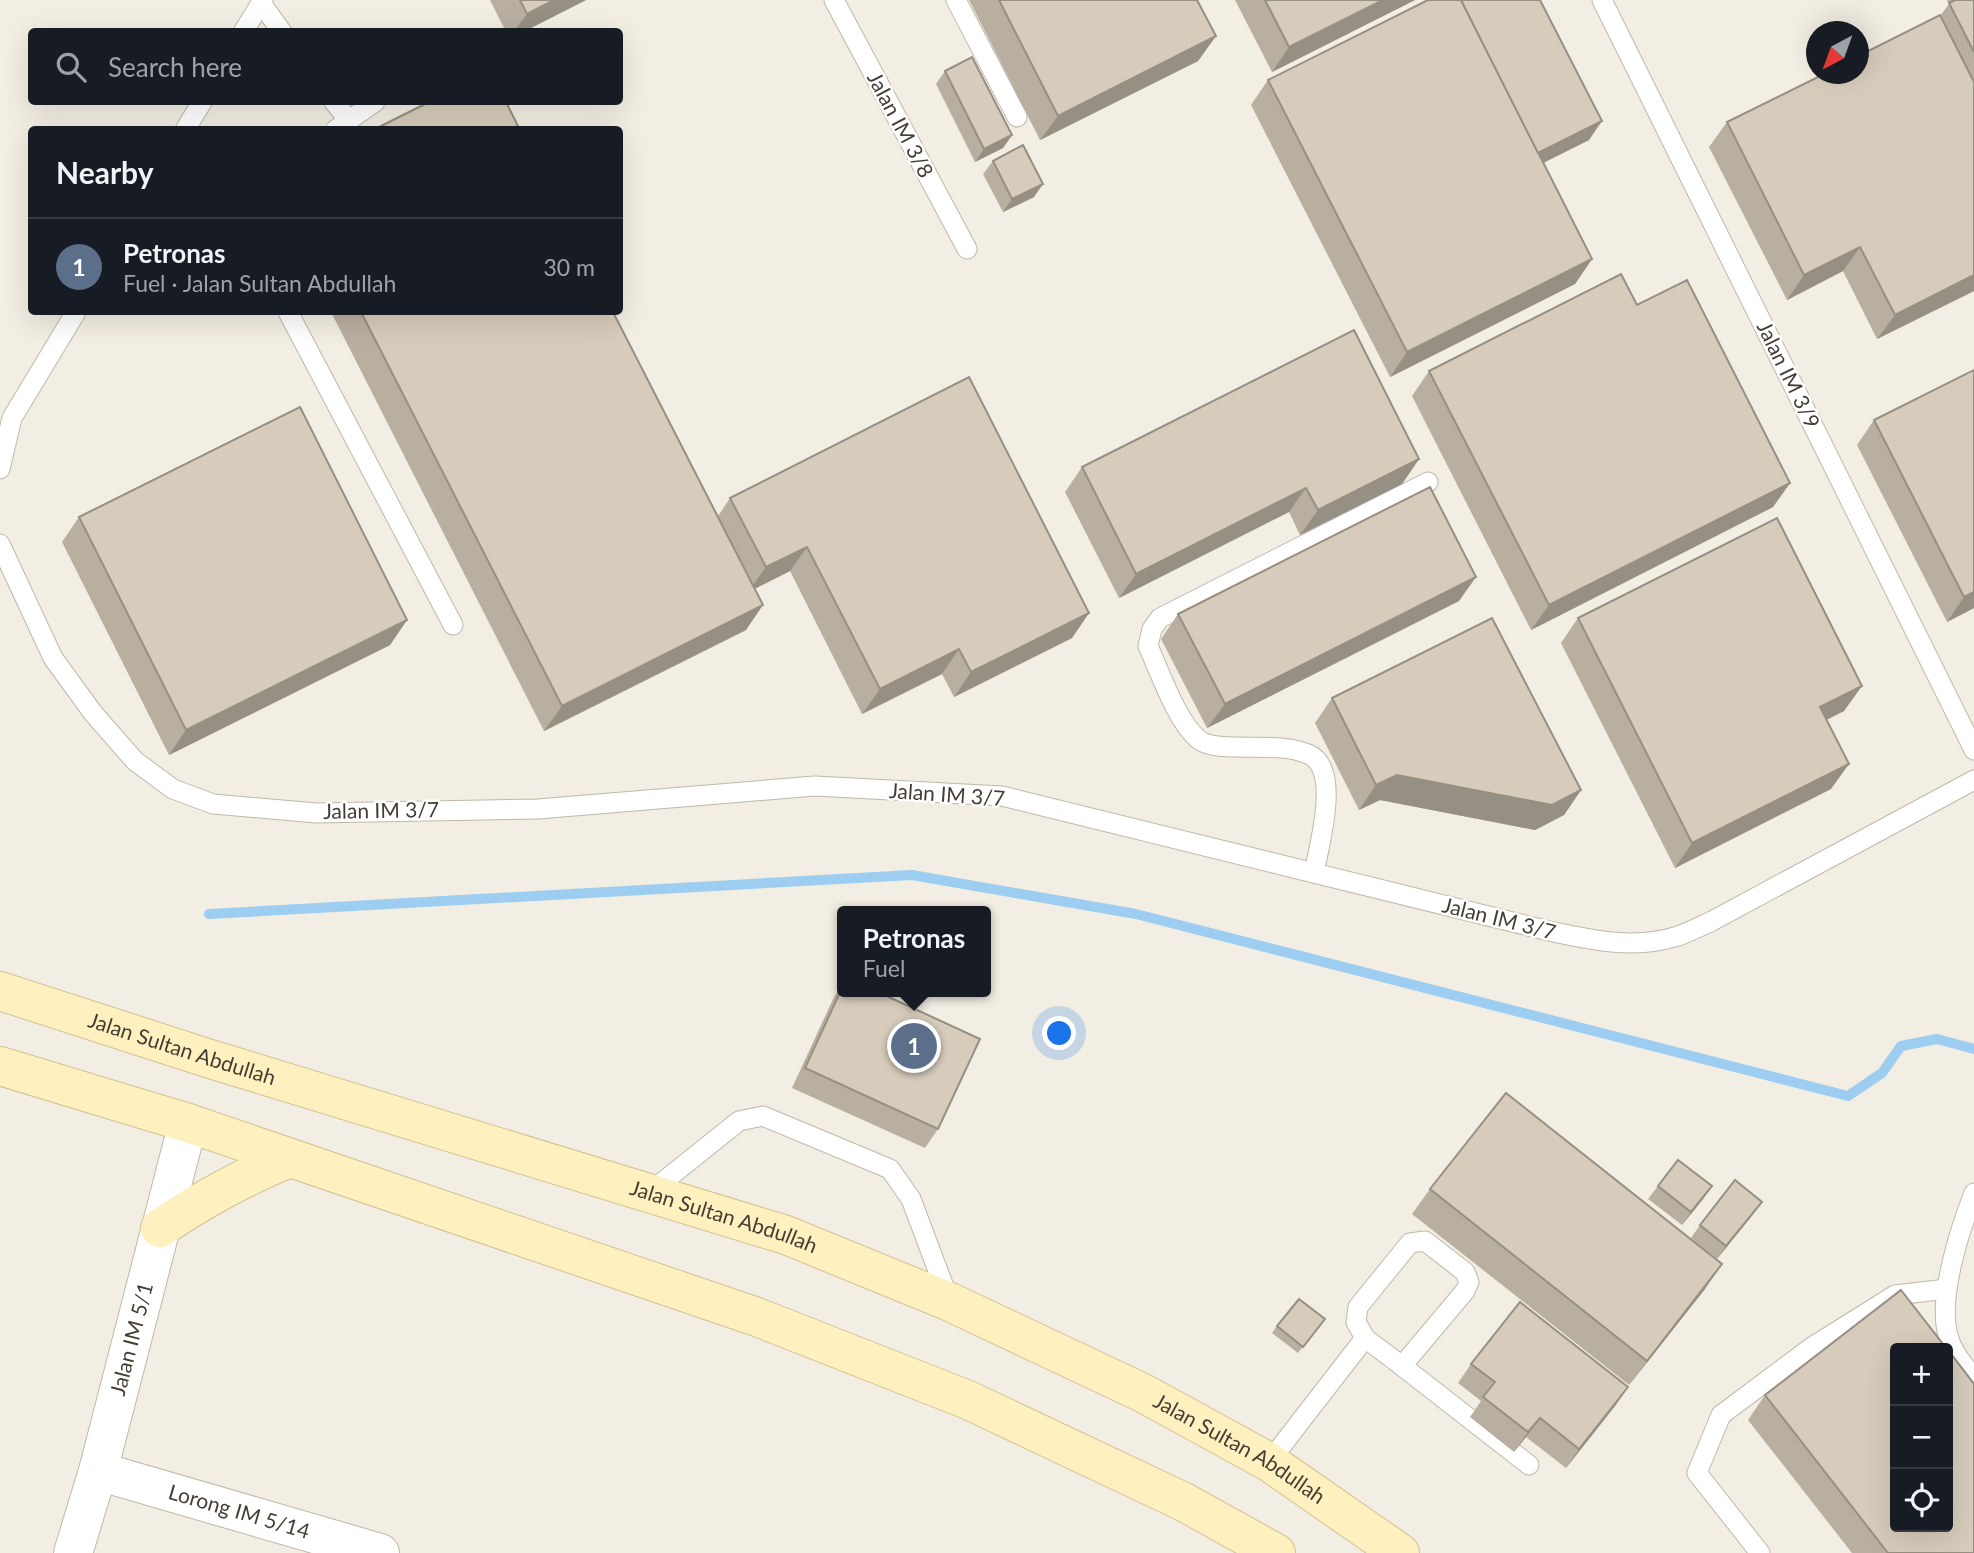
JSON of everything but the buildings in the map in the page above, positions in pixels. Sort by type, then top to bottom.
[{"type":"main road","name":"Jalan Sultan Abdullah","points":[[0,991],[207,1058],[786,1235],[950,1302],[1143,1393],[1269,1462],[1400,1553]]},
{"type":"main road","points":[[0,1066],[187,1123],[757,1317],[968,1400],[1184,1502],[1276,1553]]},
{"type":"main road","points":[[160,1228],[240,1179],[290,1158]]},
{"type":"main road","points":[[1184,1502],[1218,1553]]},
{"type":"street","name":"Jalan IM 5/1","points":[[73,1553],[97,1471],[187,1123]]},
{"type":"street","name":"Lorong IM 5/14","points":[[97,1471],[380,1553]]},
{"type":"lane","name":"Jalan IM 3/8","points":[[834,0],[967,249]]},
{"type":"lane","points":[[956,0],[1017,117]]},
{"type":"lane","name":"Jalan IM 3/9","points":[[1602,0],[1974,750]]},
{"type":"lane","points":[[245,28],[262,1],[279,28]]},
{"type":"lane","points":[[187,126],[200,105]]},
{"type":"lane","points":[[335,105],[341,124],[370,105]]},
{"type":"lane","points":[[0,469],[12,418],[74,315]]},
{"type":"lane","points":[[290,315],[453,625]]},
{"type":"lane","points":[[1314,873],[1326,803],[1325,774],[1319,762],[1309,754],[1283,748],[1226,747],[1200,742],[1186,727],[1148,646],[1153,629],[1160,618],[1428,482]]},
{"type":"lane","name":"Jalan IM 3/7","points":[[0,544],[53,658],[93,713],[135,761],[173,789],[213,804],[316,813],[538,808],[815,786],[1002,796],[1549,931],[1597,941],[1641,943],[1677,936],[1712,921],[1974,780]]},
{"type":"lane","points":[[649,1193],[738,1121],[763,1116],[890,1170],[911,1199],[950,1302]]},
{"type":"lane","points":[[1974,1193],[1947,1289],[1945,1313],[1947,1334],[1957,1356],[1974,1378]]},
{"type":"lane","points":[[1402,1366],[1465,1291],[1469,1282],[1465,1272],[1425,1241],[1409,1243],[1358,1307],[1356,1322],[1365,1338],[1529,1465]]},
{"type":"lane","points":[[1760,1553],[1697,1473],[1721,1415],[1812,1348],[1895,1295],[1947,1289]]},
{"type":"lane","points":[[1269,1462],[1365,1338]]},
{"type":"waterway","points":[[209,914],[912,875],[1136,914],[1848,1096],[1882,1073],[1901,1046],[1937,1039],[1974,1049]]},
{"type":"place","name":"Petronas","points":[[914,1046]]}]
